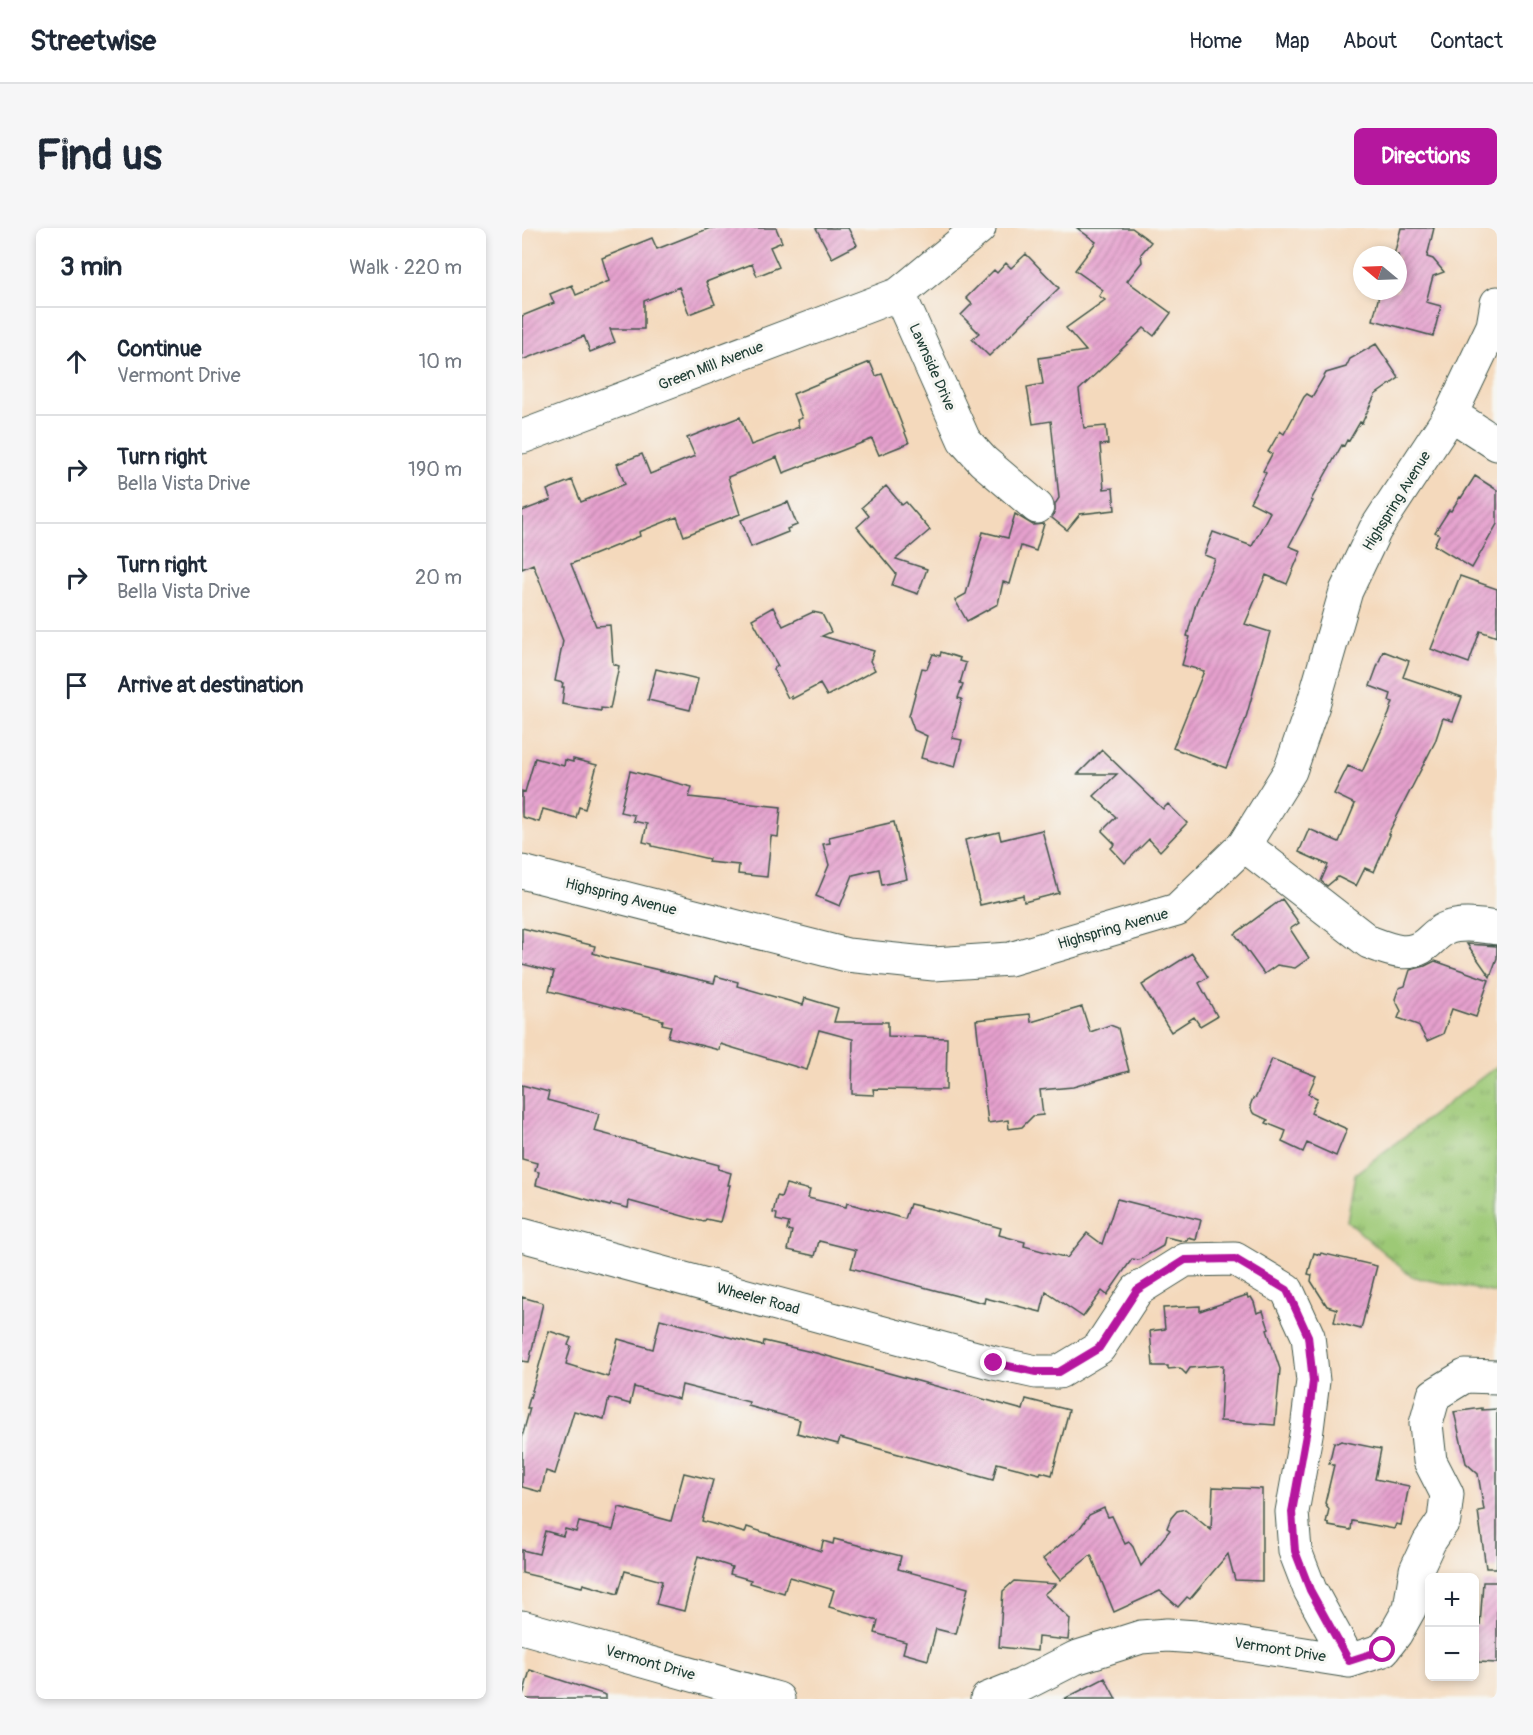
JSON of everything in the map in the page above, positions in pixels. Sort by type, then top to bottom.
[{"type":"street","name":"Green Mill Avenue","points":[[522,437],[899,294],[979,228]]},
{"type":"street","name":"Lawnside Drive","points":[[899,294],[964,440],[983,461],[1037,507]]},
{"type":"street","name":"Highspring Avenue","points":[[522,872],[846,955],[934,964],[1010,959],[1177,910],[1244,844],[1290,771],[1313,705],[1346,591],[1375,530],[1451,414],[1493,326],[1497,303]]},
{"type":"street","points":[[1451,414],[1497,444]]},
{"type":"street","points":[[1244,844],[1369,942],[1389,950],[1401,953],[1420,949],[1444,929],[1469,925],[1497,928]]},
{"type":"street","name":"Wheeler Road","points":[[522,1235],[994,1363],[1036,1372],[1059,1372],[1099,1348],[1137,1290],[1185,1260],[1235,1259],[1287,1290],[1308,1336],[1313,1381],[1292,1512],[1295,1551],[1310,1590],[1349,1661]]},
{"type":"street","name":"Vermont Drive","points":[[987,1699],[1022,1685],[1075,1658],[1141,1637],[1167,1635],[1196,1637],[1349,1661],[1383,1650],[1410,1608],[1416,1570],[1429,1542],[1444,1520],[1447,1494],[1430,1461],[1426,1424],[1434,1395],[1465,1376],[1497,1377]]},
{"type":"street","name":"Vermont Drive","points":[[522,1627],[777,1699]]},
{"type":"green space","points":[[1497,1066],[1497,1293],[1412,1277],[1347,1221],[1355,1174]]},
{"type":"building","points":[[710,228],[776,228],[782,242],[770,247],[779,267],[757,276],[752,264],[706,282],[715,304],[689,314],[679,287],[644,301],[644,329],[610,329],[615,342],[590,352],[584,336],[522,360],[522,316],[554,303],[550,294],[572,285],[576,295],[609,281],[602,258],[652,238],[657,249]]},
{"type":"building","points":[[816,228],[848,228],[857,245],[832,258]]},
{"type":"building","points":[[1077,228],[1132,228],[1151,242],[1141,254],[1142,262],[1127,281],[1171,313],[1154,336],[1144,328],[1079,390],[1084,428],[1106,426],[1108,444],[1100,445],[1104,489],[1113,488],[1115,510],[1080,514],[1067,530],[1052,518],[1059,498],[1051,421],[1033,424],[1027,387],[1043,384],[1039,358],[1086,351],[1066,328],[1105,300],[1099,296],[1103,290],[1075,270],[1096,242]]},
{"type":"building","points":[[1401,228],[1434,228],[1427,257],[1433,259],[1444,272],[1433,276],[1426,302],[1441,306],[1433,336],[1373,320],[1378,300],[1407,300],[1407,246],[1396,246]]},
{"type":"building","points":[[1026,254],[1059,288],[989,356],[972,339],[979,333],[961,315],[972,304],[966,298],[994,270],[997,273],[1006,263],[1011,268]]},
{"type":"building","points":[[1376,344],[1399,378],[1375,395],[1362,423],[1360,422],[1349,441],[1347,440],[1344,446],[1342,445],[1311,500],[1313,501],[1289,546],[1301,551],[1287,584],[1266,575],[1245,624],[1270,632],[1245,721],[1226,768],[1173,748],[1204,671],[1182,665],[1196,603],[1215,559],[1204,555],[1213,532],[1252,546],[1270,512],[1250,502],[1266,473],[1263,471],[1272,454],[1268,452],[1280,431],[1284,434],[1304,397],[1307,394],[1312,397],[1326,373],[1346,367],[1350,359]]},
{"type":"building","points":[[870,362],[876,376],[882,374],[909,443],[879,455],[872,439],[783,473],[777,457],[728,477],[740,514],[684,536],[677,517],[639,532],[640,536],[571,564],[596,626],[610,625],[613,664],[619,666],[610,709],[601,708],[601,711],[562,704],[563,683],[555,681],[563,641],[533,564],[522,569],[522,511],[551,500],[547,490],[572,480],[581,502],[625,484],[617,464],[642,454],[650,474],[695,456],[687,438],[740,417],[751,445],[799,427],[797,420],[802,418],[793,394]]},
{"type":"building","points":[[1475,476],[1497,490],[1497,524],[1472,568],[1434,545],[1439,535],[1435,532]]},
{"type":"building","points":[[886,486],[902,505],[906,502],[930,530],[896,559],[927,569],[918,594],[892,585],[896,574],[857,527],[869,516],[862,507]]},
{"type":"building","points":[[788,502],[797,525],[787,529],[788,532],[751,547],[741,520]]},
{"type":"building","points":[[1015,514],[1033,525],[1044,524],[1036,551],[1021,546],[1010,584],[1003,582],[998,604],[967,621],[955,600],[966,594],[983,532],[1008,538]]},
{"type":"building","points":[[1460,576],[1497,589],[1497,637],[1480,631],[1469,663],[1431,649]]},
{"type":"building","points":[[773,607],[783,626],[813,612],[822,614],[831,632],[822,636],[874,651],[870,661],[875,670],[827,696],[820,684],[792,699],[791,696],[788,698],[773,669],[778,666],[752,619]]},
{"type":"building","points":[[1383,651],[1409,661],[1403,677],[1462,697],[1453,721],[1443,718],[1435,742],[1388,834],[1390,835],[1374,872],[1365,868],[1356,886],[1338,877],[1327,886],[1321,881],[1328,865],[1299,852],[1309,829],[1339,842],[1355,804],[1334,794],[1348,766],[1362,772],[1389,714],[1393,702],[1389,701],[1391,694],[1370,686]]},
{"type":"building","points":[[941,652],[960,658],[959,661],[966,663],[958,698],[962,699],[952,738],[962,740],[955,767],[921,758],[927,736],[914,730],[909,716],[922,668],[927,669],[933,654],[940,656]]},
{"type":"building","points":[[656,669],[698,679],[690,710],[648,700]]},
{"type":"building","points":[[1102,750],[1163,809],[1168,804],[1187,823],[1160,851],[1149,839],[1125,863],[1111,848],[1115,844],[1102,831],[1116,817],[1094,796],[1117,774],[1078,774]]},
{"type":"building","points":[[535,758],[564,766],[565,760],[573,762],[573,759],[597,765],[585,809],[579,807],[576,818],[543,809],[539,822],[522,817],[522,791],[525,792]]},
{"type":"building","points":[[630,771],[692,787],[689,797],[781,807],[778,837],[771,836],[767,877],[738,874],[739,865],[708,862],[709,859],[643,842],[647,824],[633,821],[634,815],[620,812]]},
{"type":"building","points":[[894,822],[907,879],[882,885],[879,869],[853,875],[840,906],[816,896],[829,865],[823,844],[830,843],[829,837]]},
{"type":"building","points":[[1042,830],[1059,893],[1024,902],[1023,895],[980,905],[965,840],[999,832],[1001,840]]},
{"type":"building","points":[[1282,899],[1299,923],[1290,929],[1309,958],[1295,968],[1277,965],[1264,974],[1235,934]]},
{"type":"building","points":[[522,928],[595,946],[593,953],[608,958],[714,983],[716,976],[738,982],[737,986],[803,1005],[805,998],[838,1008],[834,1022],[888,1022],[888,1036],[947,1038],[946,1090],[873,1089],[874,1095],[852,1094],[853,1039],[819,1030],[807,1070],[720,1044],[719,1050],[668,1037],[671,1026],[662,1024],[663,1020],[549,991],[554,972],[522,964]]},
{"type":"building","points":[[1467,944],[1497,946],[1497,958],[1490,977]]},
{"type":"building","points":[[1192,953],[1208,977],[1199,983],[1217,1016],[1200,1026],[1194,1017],[1171,1032],[1142,985]]},
{"type":"building","points":[[1435,961],[1489,980],[1476,1017],[1452,1009],[1443,1034],[1427,1041],[1418,1025],[1398,1018],[1401,1011],[1395,999],[1399,988],[1405,986],[1410,970]]},
{"type":"building","points":[[1082,1007],[1090,1032],[1110,1025],[1118,1028],[1129,1071],[1073,1087],[1040,1090],[1043,1115],[1033,1116],[1022,1127],[1009,1129],[1008,1120],[988,1123],[976,1020],[1030,1014],[1031,1022]]},
{"type":"building","points":[[1272,1059],[1316,1076],[1308,1094],[1317,1098],[1311,1113],[1347,1129],[1336,1156],[1307,1143],[1303,1152],[1282,1142],[1286,1131],[1266,1123],[1268,1120],[1253,1113],[1250,1106]]},
{"type":"building","points":[[522,1085],[549,1092],[547,1100],[599,1114],[594,1131],[719,1165],[718,1169],[731,1173],[720,1222],[706,1219],[704,1222],[629,1201],[628,1208],[611,1204],[610,1206],[536,1185],[539,1172],[535,1171],[537,1163],[522,1159]]},
{"type":"building","points":[[786,1184],[810,1190],[808,1198],[846,1207],[847,1203],[905,1219],[910,1204],[936,1210],[1001,1228],[999,1235],[1025,1242],[1024,1246],[1067,1258],[1087,1233],[1102,1244],[1117,1199],[1201,1220],[1196,1240],[1188,1238],[1184,1241],[1165,1237],[1163,1246],[1139,1260],[1132,1259],[1107,1295],[1102,1291],[1083,1317],[1046,1292],[1041,1312],[985,1298],[984,1303],[851,1268],[856,1250],[819,1241],[815,1256],[788,1250],[792,1231],[787,1230],[789,1223],[776,1220],[777,1214],[773,1213],[777,1196],[781,1197]]},
{"type":"building","points":[[1314,1253],[1377,1266],[1361,1329],[1334,1322],[1337,1309],[1327,1306],[1311,1281],[1312,1275],[1308,1274]]},
{"type":"building","points":[[1247,1295],[1254,1302],[1257,1313],[1263,1311],[1280,1369],[1275,1425],[1220,1421],[1223,1365],[1190,1368],[1186,1374],[1180,1368],[1168,1369],[1168,1366],[1153,1366],[1150,1331],[1165,1329],[1163,1308],[1200,1306],[1200,1311]]},
{"type":"building","points":[[522,1297],[543,1303],[529,1362],[522,1361]]},
{"type":"building","points":[[660,1319],[763,1346],[764,1341],[816,1353],[1023,1410],[1026,1399],[1069,1410],[1052,1475],[997,1463],[993,1480],[840,1438],[838,1444],[797,1433],[800,1420],[748,1406],[749,1402],[682,1385],[679,1399],[634,1387],[630,1404],[609,1398],[604,1419],[574,1411],[555,1474],[546,1471],[541,1492],[522,1487],[522,1437],[530,1408],[527,1408],[549,1331],[571,1338],[566,1364],[608,1377],[618,1339],[653,1349]]},
{"type":"building","points":[[1482,1408],[1482,1410],[1497,1409],[1497,1568],[1486,1568],[1478,1511],[1484,1510],[1478,1474],[1466,1463],[1454,1412]]},
{"type":"building","points":[[1341,1441],[1381,1449],[1375,1479],[1409,1486],[1401,1525],[1396,1524],[1394,1529],[1352,1521],[1351,1530],[1329,1526],[1326,1523],[1329,1509],[1325,1503],[1334,1465],[1329,1464],[1334,1442]]},
{"type":"building","points":[[684,1473],[713,1480],[702,1521],[745,1533],[747,1527],[821,1551],[823,1541],[833,1544],[834,1539],[901,1556],[898,1569],[968,1588],[956,1634],[936,1629],[928,1660],[903,1653],[906,1642],[875,1633],[878,1621],[829,1607],[834,1590],[789,1577],[784,1593],[750,1583],[751,1580],[730,1574],[732,1567],[698,1556],[684,1611],[656,1604],[662,1581],[625,1571],[618,1594],[583,1584],[582,1587],[522,1573],[522,1550],[539,1554],[545,1531],[563,1536],[565,1529],[576,1532],[579,1522],[613,1530],[619,1507],[671,1521]]},
{"type":"building","points":[[1213,1487],[1262,1489],[1262,1581],[1235,1580],[1228,1554],[1190,1599],[1187,1597],[1178,1607],[1160,1591],[1114,1612],[1091,1555],[1060,1580],[1043,1559],[1080,1528],[1089,1515],[1104,1508],[1108,1517],[1112,1516],[1125,1544],[1129,1542],[1133,1547],[1141,1566],[1170,1530],[1167,1528],[1177,1511],[1185,1509],[1211,1530]]},
{"type":"building","points":[[1014,1581],[1056,1584],[1044,1594],[1070,1619],[1068,1640],[1038,1637],[1037,1651],[999,1647],[1003,1591]]},
{"type":"building","points":[[1483,1582],[1497,1582],[1497,1663],[1479,1662]]},
{"type":"building","points":[[530,1670],[606,1695],[606,1699],[522,1699]]},
{"type":"building","points":[[1105,1678],[1116,1699],[1064,1699]]},
{"type":"route","points":[[994,1363],[1036,1372],[1059,1372],[1099,1348],[1137,1290],[1185,1260],[1235,1259],[1287,1290],[1308,1336],[1313,1381],[1292,1512],[1295,1551],[1310,1590],[1349,1661],[1383,1650]]}]
